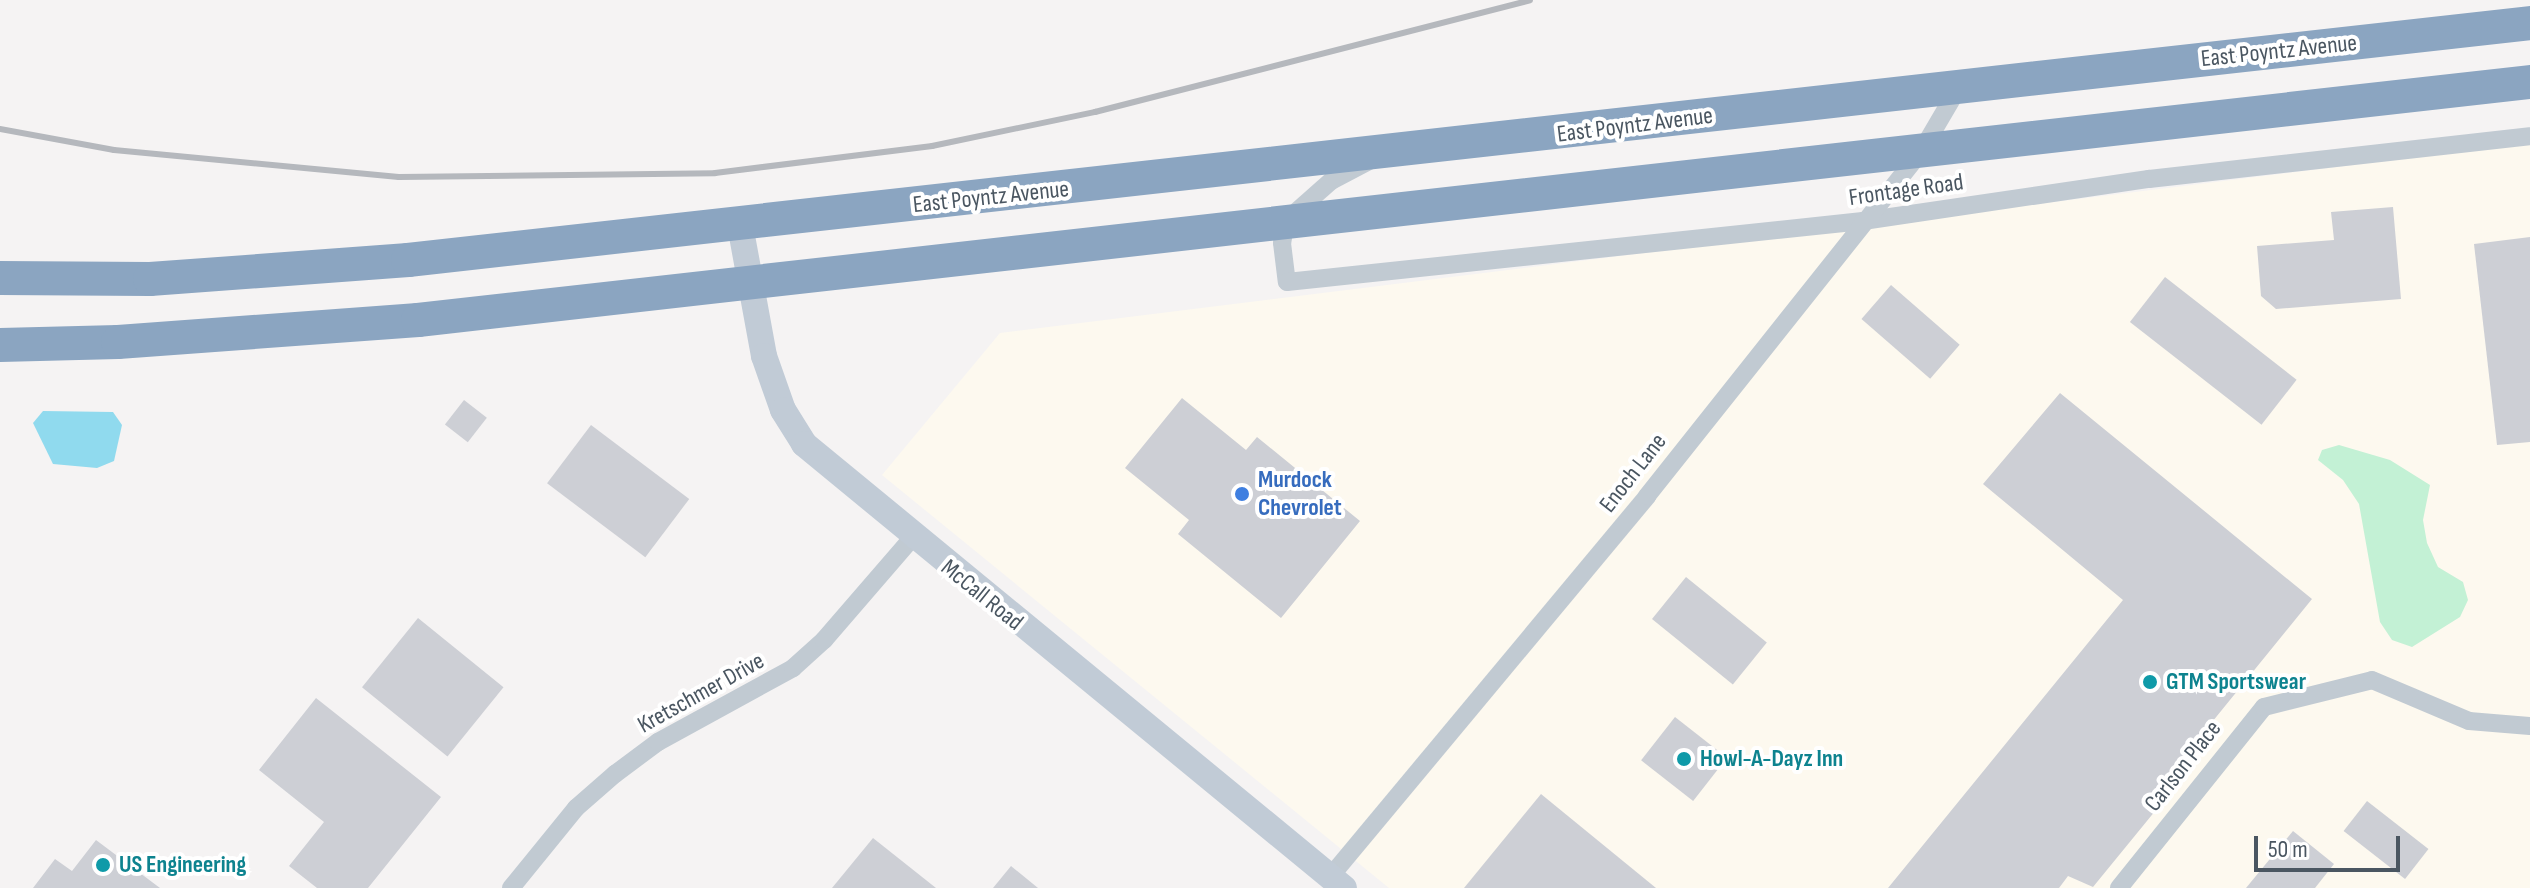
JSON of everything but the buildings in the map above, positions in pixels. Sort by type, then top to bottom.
[{"type":"highway","name":"East Poyntz Avenue","points":[[0,278],[259,274],[1379,155],[2530,23]]},
{"type":"highway","points":[[0,345],[118,342],[418,320],[2530,82]]},
{"type":"main road","name":"McCall Road","points":[[740,225],[753,281],[764,356],[783,410],[804,444],[912,538],[1337,882]]},
{"type":"street","name":"Enoch Lane","points":[[1337,882],[1922,150],[1959,87]]},
{"type":"street","name":"Frontage Road","points":[[1286,221],[1282,243],[1287,282],[1863,221],[2149,179],[2530,136]]},
{"type":"street","points":[[1286,221],[1331,181],[1379,155]]},
{"type":"street","name":"Kretschmer Drive","points":[[511,888],[576,808],[615,774],[658,742],[793,668],[912,538]]},
{"type":"street","name":"Carlson Place","points":[[2119,888],[2264,707],[2372,680],[2469,721],[2530,726]]},
{"type":"shaded area","points":[[2530,143],[2530,888],[1389,888],[882,475],[1000,333]]},
{"type":"green space","points":[[2339,445],[2390,460],[2430,485],[2423,520],[2427,543],[2438,567],[2463,582],[2468,600],[2460,617],[2412,647],[2392,640],[2380,622],[2359,504],[2343,480],[2318,460],[2322,450]]},
{"type":"water","points":[[43,411],[113,412],[122,425],[114,461],[97,468],[53,464],[33,423]]},
{"type":"railway","points":[[0,129],[114,150],[399,177],[715,173],[932,146],[1095,112],[1530,0]]},
{"type":"place","name":"Murdock Chevrolet","points":[[1242,494]]},
{"type":"place","name":"GTM Sportswear","points":[[2150,682]]},
{"type":"place","name":"Howl-A-Dayz Inn","points":[[1684,759]]},
{"type":"place","name":"US Engineering","points":[[103,865]]}]
